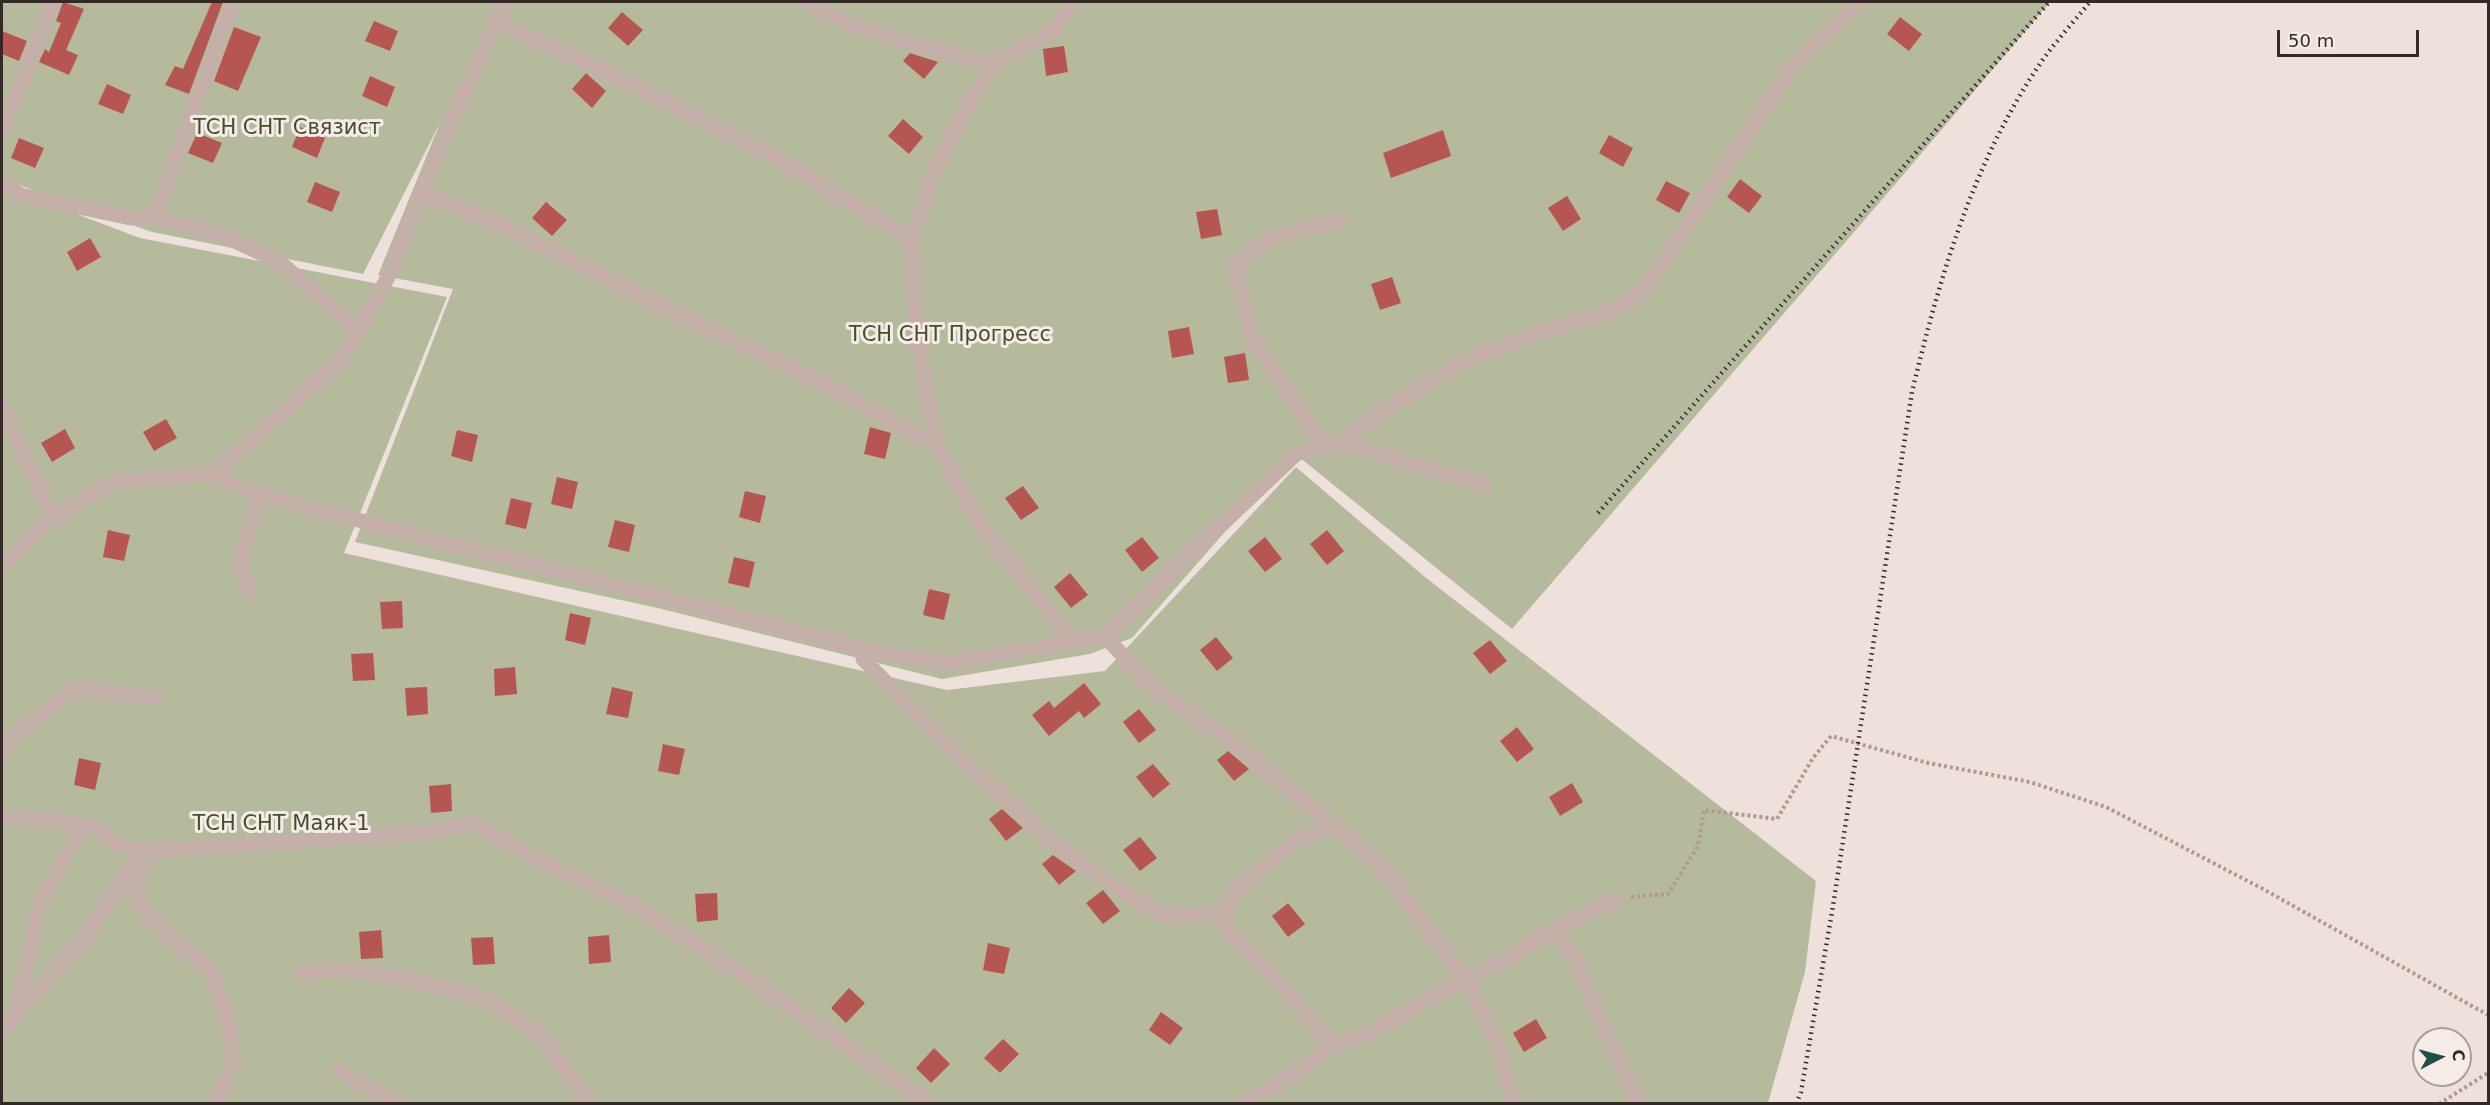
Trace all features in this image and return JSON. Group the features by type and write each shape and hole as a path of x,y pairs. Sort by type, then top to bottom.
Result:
{"street":[{"path":"2,130 53,2"},
{"path":"154,217 233,2"},
{"path":"213,474 341,360 388,277 421,191 505,2"},
{"path":"807,2 834,17 918,47 995,63"},
{"path":"1071,2 1055,29 995,63 964,111 936,168 912,240 917,342 937,447 981,525 1073,642"},
{"path":"2,565 42,526 115,482 213,474 260,495 864,649 947,663 1104,636 1296,454 1340,442 1395,403 1468,359 1626,304 1646,287 1792,66 1859,2"},
{"path":"497,22 616,76 775,157 912,240"},
{"path":"2,183 21,195 131,218 154,217 219,234 280,262 357,331"},
{"path":"421,191 516,232 681,316 817,380 937,447"},
{"path":"1324,447 1250,335 1234,266 1272,236 1340,221"},
{"path":"2,407 53,519"},
{"path":"1340,442 1484,485"},
{"path":"249,590 240,567 260,495"},
{"path":"1104,636 1157,690 1227,738 1378,862 1465,979 1500,1047 1513,1104"},
{"path":"864,649 863,659 945,742 1049,839 1094,873 1158,913 1184,916 1223,915"},
{"path":"2,752 5,742 75,689 155,697"},
{"path":"2,818 44,819 94,825 115,844 146,850 422,833 471,822 542,862 631,904 740,972 930,1104"},
{"path":"14,1015 40,904 83,824"},
{"path":"1333,1046 1276,979 1227,929 1223,915 1237,890 1299,838 1335,827"},
{"path":"2,1030 79,945 146,850"},
{"path":"146,850 137,875 138,901 171,938 209,968 228,1018 234,1061 215,1104"},
{"path":"1241,1104 1269,1090 1333,1046 1364,1035 1465,979 1508,959 1554,930 1615,898"},
{"path":"1554,930 1574,957 1638,1104"},
{"path":"302,973 347,969 414,980 488,1000 539,1034 591,1104"},
{"path":"339,1071 398,1104"}],"path":[{"path":"1615,898 1668,894 1698,846 1704,810 1777,819 1813,758 1831,736 1928,763 2030,782 2106,807 2263,889 2488,1015"},
{"path":"2439,1104 2488,1073"}],"green space":[{"name":"ТСН СНТ Прогресс","path":"2,2 2050,2 1512,629 1294,453 1132,638 1090,654 942,679 662,609 355,542 453,289 378,275 440,123 363,274 152,232 2,179"},
{"name":"ТСН СНТ Маяк-1","path":"2,186 140,238 447,297 344,553 947,690 1105,671 1296,467 1425,577 1816,881 1805,972 1768,1103 2,1103"}],"building":[{"path":"63,2 84,9 66,50 78,55 69,75 39,62 45,49 49,52 61,23 56,21"},
{"path":"212,2 223,2 189,94 165,85 175,66 183,69"},
{"path":"622,12 643,30 628,46 608,28"},
{"path":"1900,17 1922,34 1909,51 1887,34"},
{"path":"374,21 398,31 390,51 365,41"},
{"path":"234,27 261,37 238,91 214,81"},
{"path":"2,31 27,41 19,61 2,54"},
{"path":"1064,46 1068,72 1046,76 1043,49"},
{"path":"910,53 938,62 924,79 903,61"},
{"path":"586,73 606,91 592,108 572,89"},
{"path":"370,76 395,87 387,107 362,96"},
{"path":"107,84 131,95 123,114 98,104"},
{"path":"903,119 923,137 909,154 888,136"},
{"path":"300,127 325,138 317,158 292,147"},
{"path":"1443,130 1451,156 1391,178 1383,153"},
{"path":"197,133 222,143 213,163 188,153"},
{"path":"1609,135 1633,148 1623,167 1599,153"},
{"path":"19,138 44,148 35,168 11,158"},
{"path":"1740,179 1762,196 1749,213 1727,197"},
{"path":"1666,181 1690,193 1679,213 1656,200"},
{"path":"315,182 340,192 332,212 307,202"},
{"path":"1567,196 1581,219 1563,231 1548,208"},
{"path":"546,202 567,220 552,236 532,218"},
{"path":"1217,209 1222,235 1201,239 1196,212"},
{"path":"90,238 101,257 77,271 67,252"},
{"path":"1392,277 1401,303 1380,310 1371,284"},
{"path":"1189,327 1194,354 1172,358 1168,331"},
{"path":"1245,353 1249,380 1228,383 1224,357"},
{"path":"166,419 177,438 154,451 143,432"},
{"path":"870,427 891,433 885,459 864,454"},
{"path":"65,429 75,448 52,462 41,443"},
{"path":"457,430 478,435 472,462 451,456"},
{"path":"557,477 578,482 572,509 551,504"},
{"path":"1023,486 1039,508 1021,520 1005,498"},
{"path":"745,491 766,496 760,523 739,517"},
{"path":"511,498 532,503 526,529 505,524"},
{"path":"615,520 635,525 629,552 608,547"},
{"path":"108,530 130,535 124,561 103,557"},
{"path":"1327,530 1344,551 1327,565 1310,544"},
{"path":"1142,537 1159,558 1142,572 1125,550"},
{"path":"1265,537 1282,559 1265,572 1248,551"},
{"path":"734,557 755,562 749,588 728,583"},
{"path":"1070,573 1088,595 1071,608 1054,587"},
{"path":"929,589 950,594 944,620 923,615"},
{"path":"402,601 403,628 382,629 380,602"},
{"path":"570,613 591,618 585,645 565,640"},
{"path":"1216,637 1233,658 1217,671 1200,650"},
{"path":"1490,640 1507,661 1490,674 1473,653"},
{"path":"373,653 375,680 353,681 351,654"},
{"path":"515,667 517,694 495,696 494,669"},
{"path":"1084,683 1101,704 1084,718 1079,711 1049,736 1032,715 1049,701 1054,708"},
{"path":"427,687 428,714 407,716 405,688"},
{"path":"612,687 633,692 628,718 606,714"},
{"path":"1139,709 1156,730 1139,743 1123,722"},
{"path":"1517,727 1534,749 1517,762 1500,741"},
{"path":"663,744 685,749 679,775 658,771"},
{"path":"1228,751 1249,769 1234,781 1217,760"},
{"path":"79,758 101,763 95,790 74,785"},
{"path":"1153,764 1170,784 1153,798 1136,777"},
{"path":"1572,783 1583,802 1560,816 1549,797"},
{"path":"451,784 452,811 431,813 429,786"},
{"path":"1002,809 1023,828 1006,841 989,819"},
{"path":"1140,837 1157,858 1140,871 1123,850"},
{"path":"1053,855 1076,871 1059,885 1042,864"},
{"path":"1103,890 1120,911 1103,924 1086,903"},
{"path":"717,893 718,920 697,922 695,894"},
{"path":"1288,903 1305,924 1288,937 1272,916"},
{"path":"381,930 383,958 361,959 359,932"},
{"path":"609,935 611,962 589,964 588,937"},
{"path":"493,937 495,964 473,965 471,938"},
{"path":"988,943 1010,948 1004,974 983,970"},
{"path":"849,988 865,1003 846,1023 831,1008"},
{"path":"1161,1012 1183,1028 1170,1045 1149,1030"},
{"path":"1536,1019 1547,1038 1524,1052 1513,1033"},
{"path":"1003,1039 1019,1054 1000,1073 984,1058"},
{"path":"934,1048 950,1064 931,1083 916,1068"}],"railway":[{"path":"1598,513 2049,2"},
{"path":"1796,1104 1801,1092 1833,906 1912,392 1923,348 1962,219 1998,136 2019,96 2044,58 2090,2"}],"park label":[{"name":"ТСН СНТ Связист","path":"287,129"}]}
